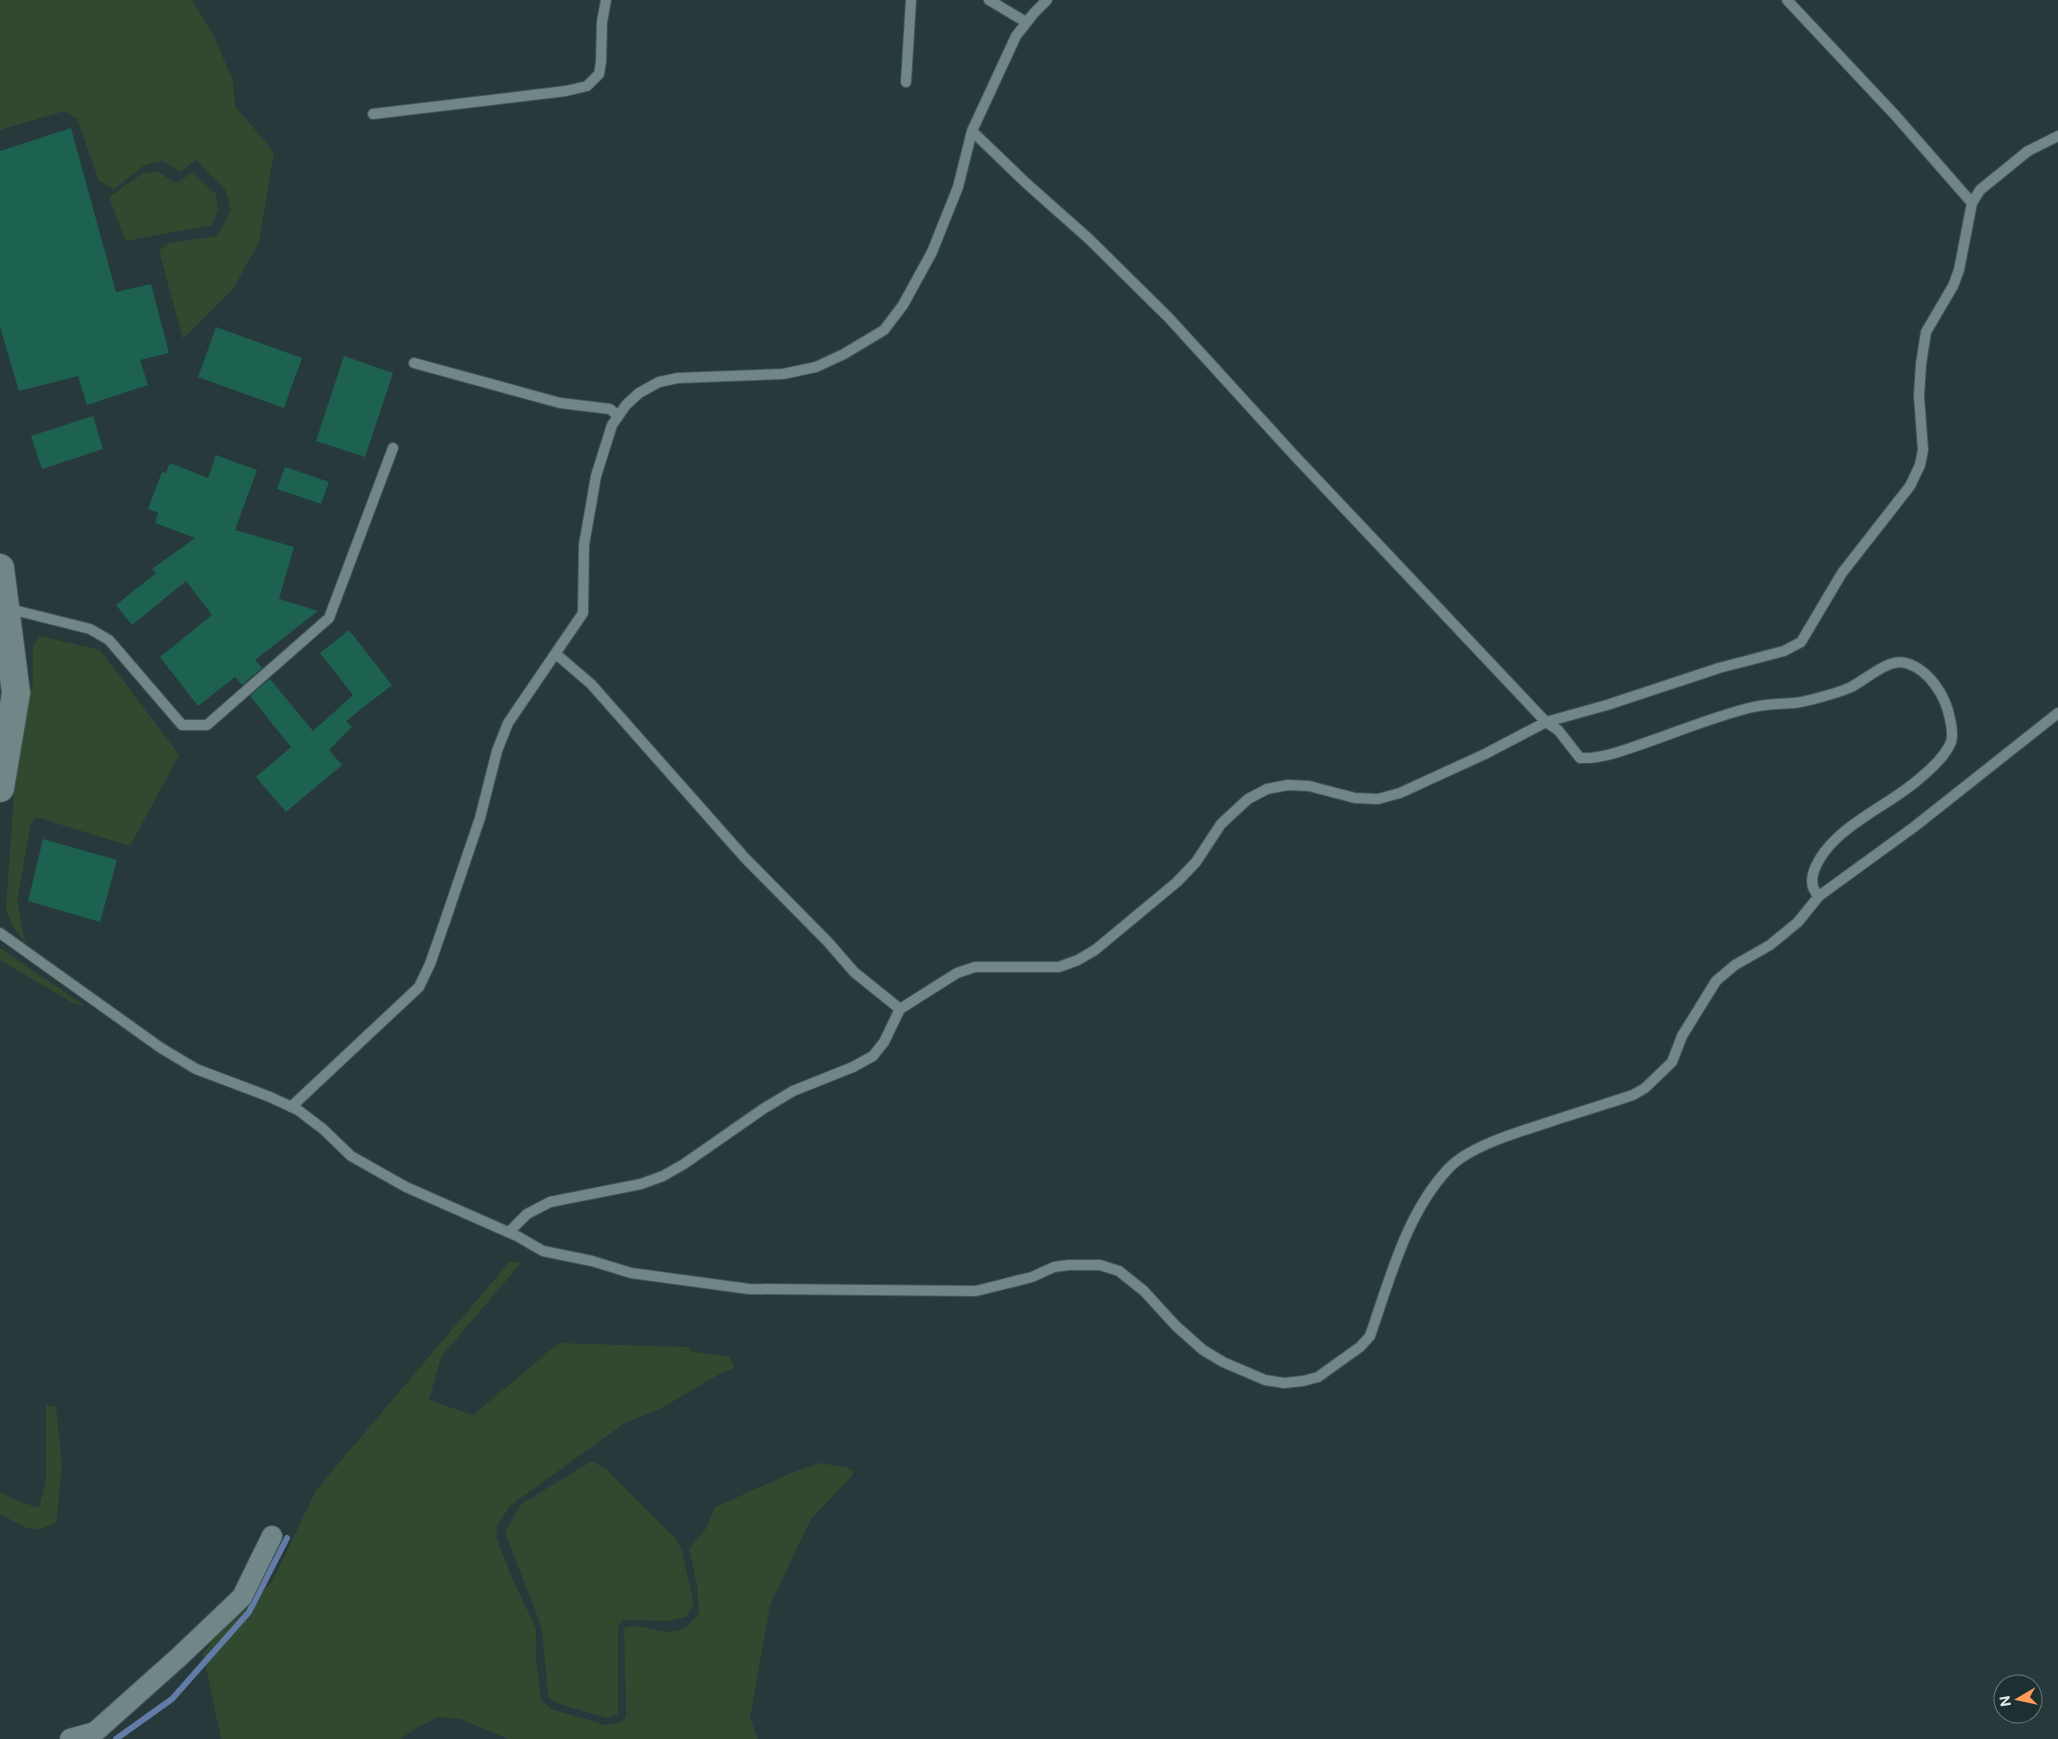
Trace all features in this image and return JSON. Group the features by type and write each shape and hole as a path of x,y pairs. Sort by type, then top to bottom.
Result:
{"main road":[{"path":"0,568 16,693 0,788"}],"street":[{"path":"70,1739 95,1732 179,1657 242,1597 272,1536"}],"lane":[{"path":"373,114 566,91 587,86 599,74 602,22 606,0"},
{"path":"906,82 911,0"},
{"path":"989,0 1026,22"},
{"path":"290,1106 419,987 430,964 480,818 496,751 508,723 583,613 584,545 596,476 612,425 618,416 626,405 639,393 659,382 678,378 783,374 816,367 844,354 884,330 903,305 932,252 958,187 972,131 1016,36 1026,22 1047,0"},
{"path":"1787,0 1895,116 1972,203"},
{"path":"972,131 1169,318 1546,722 1558,730 1580,758 1590,759 1616,753 1748,708 1772,703 1795,703 1849,688 1872,673 1893,663 1906,663 1920,671 1938,688 1948,707 1952,729 1951,741 1945,751 1919,779 1836,839 1813,872 1813,888 1819,896"},
{"path":"508,1232 527,1214 550,1202 641,1184 663,1176 684,1164 763,1108 793,1091 853,1067 873,1056 884,1042 900,1009 957,973 975,967 1059,967 1078,960 1095,950 1177,882 1196,862 1221,824 1248,799 1267,789 1288,785 1309,786 1356,798 1378,799 1400,793 1486,754 1546,722 1607,705 1719,668 1784,651 1801,642 1842,573 1910,486 1920,465 1924,450 1919,396 1926,332 1950,292 1960,270 1972,203 1980,190 2028,151 2058,136"},
{"path":"414,363 560,403 610,409 618,416"},
{"path":"5,608 90,629 109,640 182,725 207,726 328,618 393,448"},
{"path":"556,654 591,684 745,858 828,942 854,972 900,1009"},
{"path":"0,934 161,1048 196,1069 290,1106 323,1129 351,1156 406,1187 508,1232 543,1251 592,1261 632,1273 749,1289 976,1291 1032,1277 1054,1267 1100,1265 1119,1271 1144,1291 1176,1326 1203,1350 1224,1362 1265,1380 1284,1383 1304,1381 1318,1377 1360,1347 1370,1336 1409,1227 1432,1188 1449,1167 1468,1154 1501,1138 1633,1095 1645,1088 1672,1062 1682,1036 1716,981 1735,964 1770,945 1798,922 1819,896 1914,827 2058,713"}],"green space":[{"path":"0,0 192,0 214,36 233,81 235,106 274,152 259,242 233,289 183,339 159,251 168,243 217,236 231,210 226,191 196,160 180,172 163,161 145,165 114,189 99,181 77,119 65,111 0,130"},
{"path":"158,172 176,183 192,173 216,194 218,210 212,225 126,241 109,197 143,173"},
{"path":"40,636 100,650 179,755 130,846 36,817 31,823 17,901 25,942 12,925 6,909 18,736 33,681 33,646"},
{"path":"0,948 85,1006 73,1003 0,960"},
{"path":"510,1261 521,1263 441,1357 429,1400 473,1415 559,1343 688,1347 693,1352 729,1356 735,1368 723,1372 662,1408 625,1423 511,1505 498,1524 496,1536 511,1576 536,1628 536,1657 541,1700 551,1709 605,1725 620,1723 626,1717 624,1628 638,1626 659,1631 674,1631 682,1629 699,1613 697,1584 689,1549 707,1527 715,1507 789,1474 819,1463 846,1467 854,1472 811,1519 770,1605 750,1718 758,1739 508,1739 460,1719 439,1717 413,1730 401,1739 221,1739 203,1654 213,1640 272,1582 316,1490"},
{"path":"46,1405 56,1407 62,1466 56,1523 32,1529 21,1526 0,1514 0,1492 39,1508 46,1479"},
{"path":"592,1461 606,1469 676,1539 681,1547 694,1604 686,1617 669,1621 623,1620 618,1626 618,1714 607,1718 556,1703 548,1697 542,1629 505,1532 521,1504"}],"building":[{"path":"71,128 116,292 151,284 169,353 140,360 148,385 87,405 78,376 19,391 0,327 0,151"},
{"path":"216,327 302,358 284,408 198,377"},
{"path":"344,356 393,373 365,457 316,441"},
{"path":"93,416 103,449 42,469 31,436"},
{"path":"216,455 257,470 235,530 294,547 279,599 318,611 255,660 262,668 242,685 235,677 198,706 160,657 212,615 186,581 132,625 116,605 156,573 152,569 195,538 155,523 158,513 148,509 162,472 166,473 170,463 208,478"},
{"path":"285,467 329,482 321,504 277,489"},
{"path":"349,630 392,685 346,721 352,727 329,750 342,765 286,812 256,777 291,747 250,696 270,679 313,731 353,695 320,653"},
{"path":"43,839 117,860 100,922 28,901"}],"waterway":[{"path":"116,1739 172,1699 249,1612 287,1538"}]}
